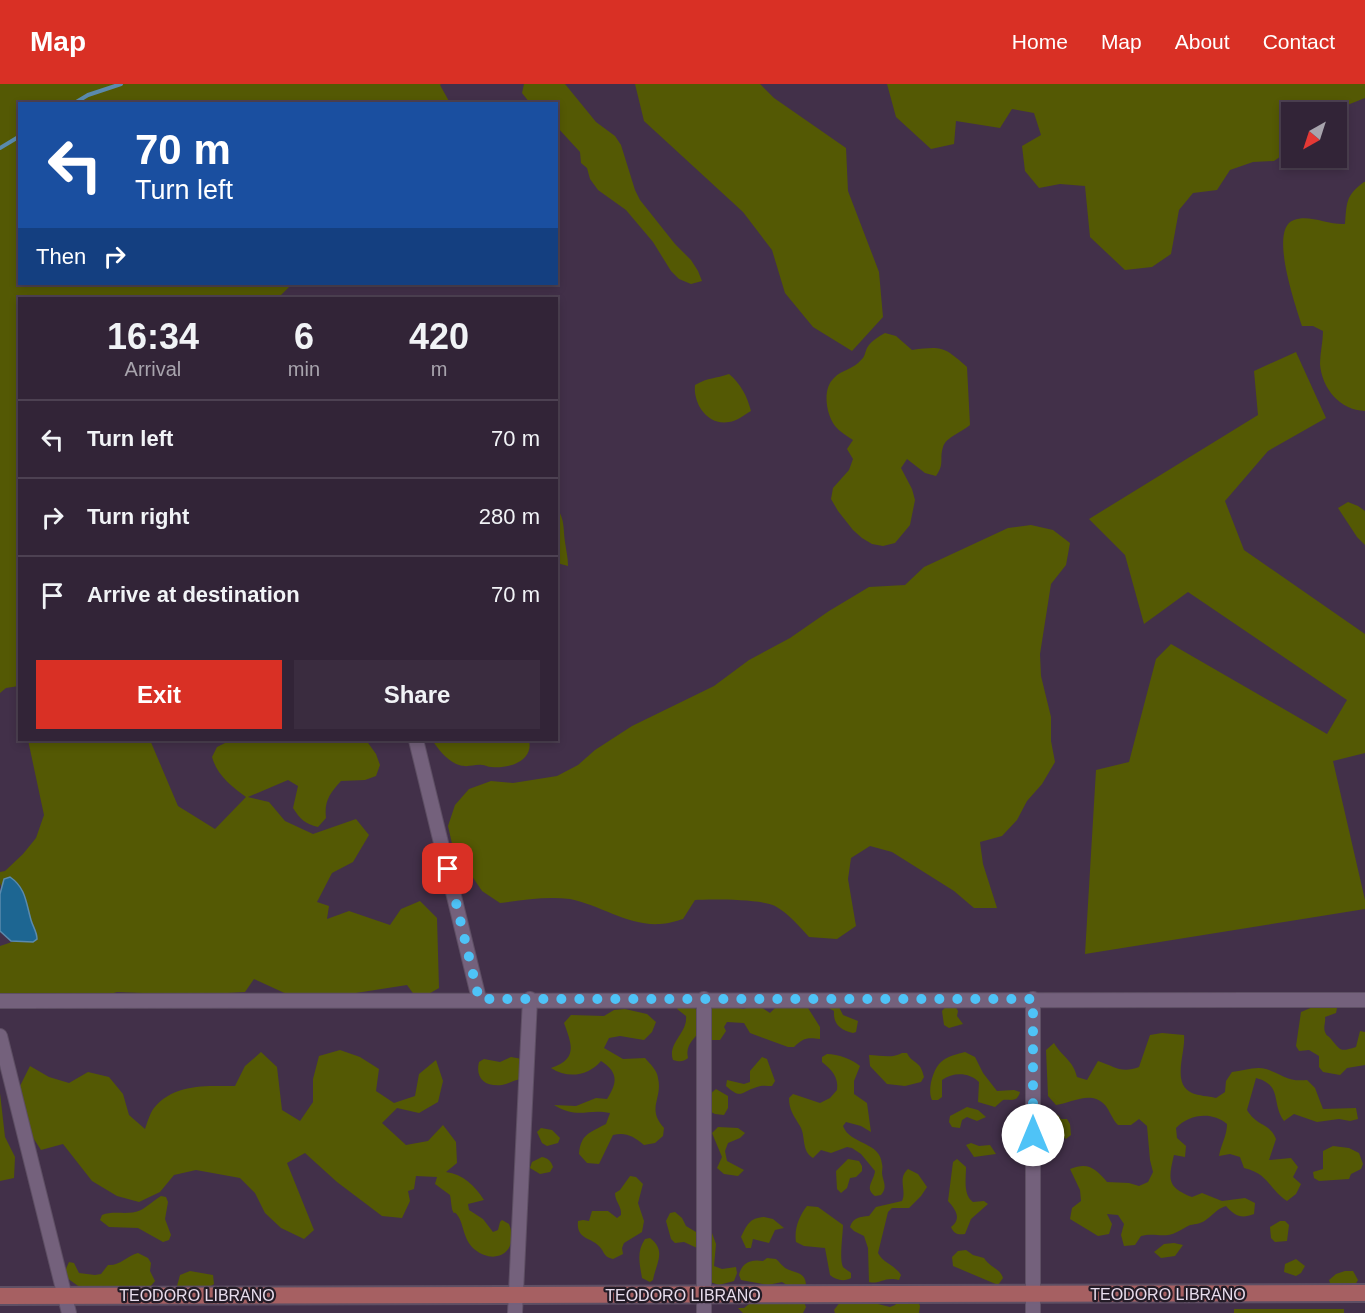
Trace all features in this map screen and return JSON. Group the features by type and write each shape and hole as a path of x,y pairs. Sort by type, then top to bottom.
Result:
{"main road":[{"name":"TEODORO LIBRANO","path":"0,1296 1365,1293"}],"street":[{"path":"416,741 479,999"},
{"path":"515,1313 530,999"},
{"path":"704,999 704,1313"},
{"path":"1033,999 1033,1313"},
{"path":"0,1000 1365,999"},
{"path":"0,1036 69,1313"}],"shaded area":[{"path":"0,84 441,84 449,102 18,102 18,285 291,285 279,297 18,297 18,686 6,688 0,693"},
{"path":"524,84 565,84 596,122 615,136 621,145 640,200 675,244 691,260 702,281 691,284 679,279 671,271 653,242 626,210 598,190 590,179 587,168 581,163 580,152 558,128 558,102 529,102 522,93"},
{"path":"635,84 760,84 774,98 846,148 848,191 879,272 883,317 852,351 813,327 785,293 772,250 743,212 644,121"},
{"path":"887,84 1365,84 1365,98 1347,105 1347,102 1281,102 1281,156 1274,161 1253,162 1230,170 1217,190 1193,193 1179,210 1171,254 1152,267 1125,270 1090,237 1085,186 1060,184 1039,188 1025,171 1022,146 1041,135 1034,113 1012,109 1000,128 956,121 954,144 931,149 896,117"},
{"path":"1364,182 1365,411 1356,410 1340,402 1324,382 1320,364 1323,331 1313,326 1302,326 1286,269 1283,237 1287,226 1300,218 1345,224 1348,200"},
{"path":"885,333 896,336 912,350 937,348 948,352 967,367 970,425 945,443 941,465 936,476 925,473 907,459 901,468 915,500 910,525 895,543 883,546 872,544 853,530 831,499 833,488 849,470 853,459 847,449 853,440 839,430 832,421 827,395 834,378 858,363 871,343"},
{"path":"1296,352 1326,418 1268,451 1225,501 1244,550 1365,634 1365,753 1333,761 1365,900 1365,909 1085,954 1096,770 1129,762 1156,659 1171,644 1327,734 1347,700 1188,592 1144,624 1125,555 1089,519 1258,415 1254,371"},
{"path":"729,374 743,391 751,411 735,420 721,422 708,417 703,412 696,399 695,385"},
{"path":"1348,502 1365,511 1365,545 1338,508"},
{"path":"558,509 563,520 568,566 558,563"},
{"path":"1031,525 1053,530 1070,543 1066,565 1051,584 1040,654 1041,676 1051,717 1051,741 1055,762 1042,784 1027,801 1017,820 1002,836 980,842 983,864 997,908 974,908 954,891 892,852 870,846 851,858 848,879 856,926 837,939 809,937 789,916 775,906 748,901 695,900 683,919 666,924 648,924 625,919 570,899 544,898 500,903 482,891 453,848 448,826 455,805 469,789 491,781 513,783 557,776 578,765 595,750 632,726 714,686 749,660 790,638 869,587 905,585 924,567 1008,528"},
{"path":"28,741 150,741 178,806 215,829 246,797 217,769 212,757 217,747 229,741 367,741 376,754 380,765 376,776 365,780 341,781 329,798 326,818 318,827 303,820 293,808 298,786 288,780 248,797 269,802 285,821 313,834 356,819 369,835 353,862 332,873 317,902 329,906 327,919 349,911 390,925 401,909 420,901 437,918 439,988 418,1000 407,985 343,995 291,996 254,979 245,992 193,995 117,992 94,999 0,1008 0,946 15,941 13,918 0,883 0,872 5,871 23,854 36,838 44,815"},
{"path":"433,741 529,741 530,747 528,753 519,762 505,767 459,765 440,751"},
{"path":"1327,1001 1337,1008 1336,1013 1325,1017 1324,1030 1339,1048 1344,1050 1356,1047 1360,1031 1365,1032 1365,1065 1347,1068 1340,1075 1323,1072 1319,1067 1319,1056 1309,1050 1299,1051 1296,1046 1301,1012"},
{"path":"712,1003 744,1009 755,1003 770,1013 778,1005 808,1008 820,1027 820,1039 806,1039 794,1047 788,1047 750,1033 744,1023 727,1022 724,1027 726,1031 720,1040 709,1040 706,1031 711,1020"},
{"path":"680,1004 691,1005 700,1013 701,1030 689,1046 688,1058 683,1061 673,1060 672,1054 686,1022 686,1016 677,1009"},
{"path":"948,1004 955,1006 958,1011 957,1016 963,1024 949,1028 944,1025 942,1011"},
{"path":"838,1005 843,1015 858,1021 856,1032 845,1030 836,1023 834,1011 827,1007"},
{"path":"625,1009 647,1014 656,1022 652,1032 644,1040 620,1036 609,1038 604,1048 623,1059 645,1058 655,1070 659,1085 656,1115 664,1128 663,1136 655,1143 644,1145 629,1136 613,1135 599,1164 587,1163 579,1154 582,1142 587,1135 606,1124 610,1113 570,1112 554,1105 576,1106 596,1098 607,1099 613,1087 613,1073 601,1061 584,1073 571,1075 551,1068 569,1056 571,1045 564,1023 571,1015 604,1016 614,1010"},
{"path":"1162,1033 1184,1035 1182,1083 1192,1093 1216,1098 1225,1092 1226,1081 1232,1072 1262,1068 1290,1079 1307,1080 1315,1088 1323,1109 1356,1108 1358,1119 1317,1122 1294,1114 1284,1121 1270,1085 1256,1078 1247,1110 1270,1130 1276,1139 1269,1160 1291,1158 1298,1167 1293,1177 1301,1184 1296,1194 1287,1201 1259,1174 1244,1168 1240,1157 1230,1154 1219,1156 1227,1124 1215,1117 1194,1117 1176,1128 1177,1138 1186,1146 1185,1157 1174,1155 1171,1182 1178,1190 1192,1197 1202,1193 1222,1201 1245,1198 1255,1203 1254,1214 1238,1216 1226,1206 1201,1223 1190,1225 1172,1234 1141,1236 1135,1245 1124,1246 1121,1235 1124,1224 1118,1215 1107,1214 1112,1224 1109,1234 1098,1236 1070,1219 1072,1208 1081,1201 1080,1190 1070,1169 1086,1166 1099,1173 1107,1182 1139,1186 1148,1182 1153,1172 1147,1126 1139,1119 1131,1125 1118,1125 1105,1105 1093,1098 1056,1105 1048,1096 1046,1050 1054,1043 1073,1067 1077,1077 1087,1080 1098,1061 1127,1070 1139,1067 1150,1035"},
{"path":"340,1050 360,1057 379,1069 376,1091 394,1103 415,1096 419,1074 436,1060 443,1081 438,1102 419,1113 397,1108 382,1123 406,1145 428,1141 443,1125 456,1142 457,1163 446,1172 463,1178 484,1200 468,1204 469,1210 483,1219 493,1232 498,1230 502,1220 509,1224 512,1234 509,1249 498,1256 490,1256 482,1254 470,1245 460,1220 452,1209 450,1195 435,1184 437,1177 416,1176 414,1189 408,1191 410,1201 402,1218 382,1216 337,1182 305,1153 287,1163 314,1230 304,1239 281,1228 265,1213 255,1193 240,1178 196,1170 174,1175 160,1192 139,1202 117,1196 92,1181 63,1144 41,1150 28,1130 20,1086 30,1066 49,1077 69,1083 88,1072 109,1077 123,1094 129,1115 145,1129 153,1110 171,1094 192,1088 235,1086 245,1066 261,1052 277,1067 282,1110 300,1121 313,1102 313,1079 319,1056"},
{"path":"965,1052 975,1057 983,1073 997,1091 1020,1092 1017,1098 1003,1100 995,1107 978,1102 979,1082 971,1076 961,1074 942,1080 942,1097 932,1100 931,1085 938,1065 946,1058"},
{"path":"907,1053 921,1067 924,1077 921,1082 905,1086 887,1084 870,1066 869,1055 890,1056"},
{"path":"827,1054 845,1057 860,1066 854,1081 854,1094 867,1103 871,1132 861,1126 846,1122 843,1126 852,1137 871,1147 880,1157 885,1187 881,1195 875,1196 870,1190 875,1171 861,1154 852,1148 847,1147 831,1153 821,1150 813,1158 805,1147 802,1130 791,1109 789,1098 793,1094 820,1103 830,1098 837,1090 834,1074 822,1062 822,1057"},
{"path":"511,1057 522,1059 521,1079 496,1085 486,1083 480,1077 479,1062 484,1059 500,1062"},
{"path":"762,1057 767,1059 775,1081 772,1086 759,1086 738,1094 726,1086 727,1080 744,1084 750,1082 750,1071"},
{"path":"716,1089 728,1096 728,1108 724,1115 709,1111 710,1094"},
{"path":"0,1093 5,1137 15,1157 14,1178 0,1181"},
{"path":"967,1107 978,1110 986,1117 977,1121 967,1117 962,1120 960,1128 952,1127 949,1122 950,1116"},
{"path":"1053,1114 1058,1115 1061,1119 1067,1119 1070,1124 1071,1135 1066,1139 1047,1129 1053,1120"},
{"path":"718,1127 738,1128 745,1133 728,1143 725,1151 727,1161 744,1170 738,1176 724,1174 717,1168 722,1157 712,1133"},
{"path":"541,1128 552,1130 560,1138 558,1143 547,1146 542,1143 537,1132"},
{"path":"971,1143 979,1146 990,1145 996,1154 974,1157 966,1145"},
{"path":"1333,1146 1349,1148 1359,1153 1363,1164 1361,1169 1351,1174 1349,1179 1319,1181 1314,1178 1313,1172 1323,1169 1323,1151"},
{"path":"542,1157 549,1160 553,1167 550,1172 540,1174 530,1168 532,1162"},
{"path":"848,1159 859,1161 862,1171 856,1177 850,1178 847,1188 841,1193 837,1189 836,1171"},
{"path":"957,1159 966,1167 966,1186 970,1199 973,1202 984,1201 988,1204 971,1219 965,1234 955,1233 951,1227 956,1221 957,1214 948,1201 953,1162"},
{"path":"908,1169 918,1174 927,1187 909,1208 892,1208 888,1212 878,1253 901,1275 899,1280 869,1282 868,1248 864,1236 854,1231 850,1227 851,1224 855,1219 869,1216 876,1207 902,1201 903,1177"},
{"path":"630,1176 636,1177 643,1184 638,1203 644,1221 642,1232 624,1243 623,1254 613,1259 607,1257 599,1246 581,1234 578,1221 589,1221 592,1211 608,1211 617,1218 621,1215 615,1193"},
{"path":"161,1196 166,1197 168,1202 165,1219 171,1235 169,1240 163,1242 138,1228 109,1227 100,1220 102,1215 141,1210"},
{"path":"807,1206 818,1207 843,1225 842,1264 851,1273 851,1278 840,1280 830,1275 825,1248 804,1246 796,1242 798,1223"},
{"path":"675,1212 686,1226 696,1232 697,1248 684,1242 675,1243 671,1239 666,1221 670,1213"},
{"path":"764,1217 773,1219 784,1228 775,1230 769,1243 753,1239 751,1248 746,1248 741,1237 745,1229 752,1221"},
{"path":"1280,1221 1285,1221 1289,1225 1287,1241 1275,1242 1271,1238 1270,1227"},
{"path":"712,1233 716,1244 714,1266 722,1269 736,1267 737,1273 734,1281 719,1285 710,1282 708,1237"},
{"path":"650,1238 658,1248 659,1258 653,1280 650,1282 642,1278 639,1258 642,1244 645,1239"},
{"path":"1164,1244 1183,1245 1175,1256 1161,1258 1154,1252"},
{"path":"966,1250 984,1258 999,1272 1003,1278 998,1285 953,1266 952,1257 958,1251"},
{"path":"138,1253 148,1258 151,1263 150,1271 155,1281 150,1287 139,1291 81,1288 64,1273 69,1262 74,1263 79,1273 101,1274 108,1265 116,1264"},
{"path":"767,1258 776,1259 786,1268 804,1277 806,1287 792,1288 782,1282 768,1285 741,1280 740,1271 745,1264 751,1261 763,1261"},
{"path":"1296,1259 1305,1266 1301,1273 1296,1276 1284,1272 1285,1264"},
{"path":"190,1271 213,1275 214,1284 196,1290 177,1286 180,1275"},
{"path":"1353,1271 1358,1280 1355,1285 1335,1286 1330,1283 1329,1280 1336,1274"},
{"path":"903,1296 918,1301 919,1313 835,1313 834,1310 841,1301 874,1303 890,1307"},
{"path":"753,1301 804,1302 806,1307 803,1313 743,1313 738,1308 744,1308"},
{"path":"1234,1309 1344,1309 1344,1313 1234,1313"}],"water":[{"path":"10,877 25,896 37,936 33,942 11,941 0,931 0,894 4,879"}],"waterway":[{"path":"76,102 88,95 121,84"},
{"path":"0,148 18,137"}],"route":[{"path":"448,869 479,999 1033,999 1033,1135"}]}
